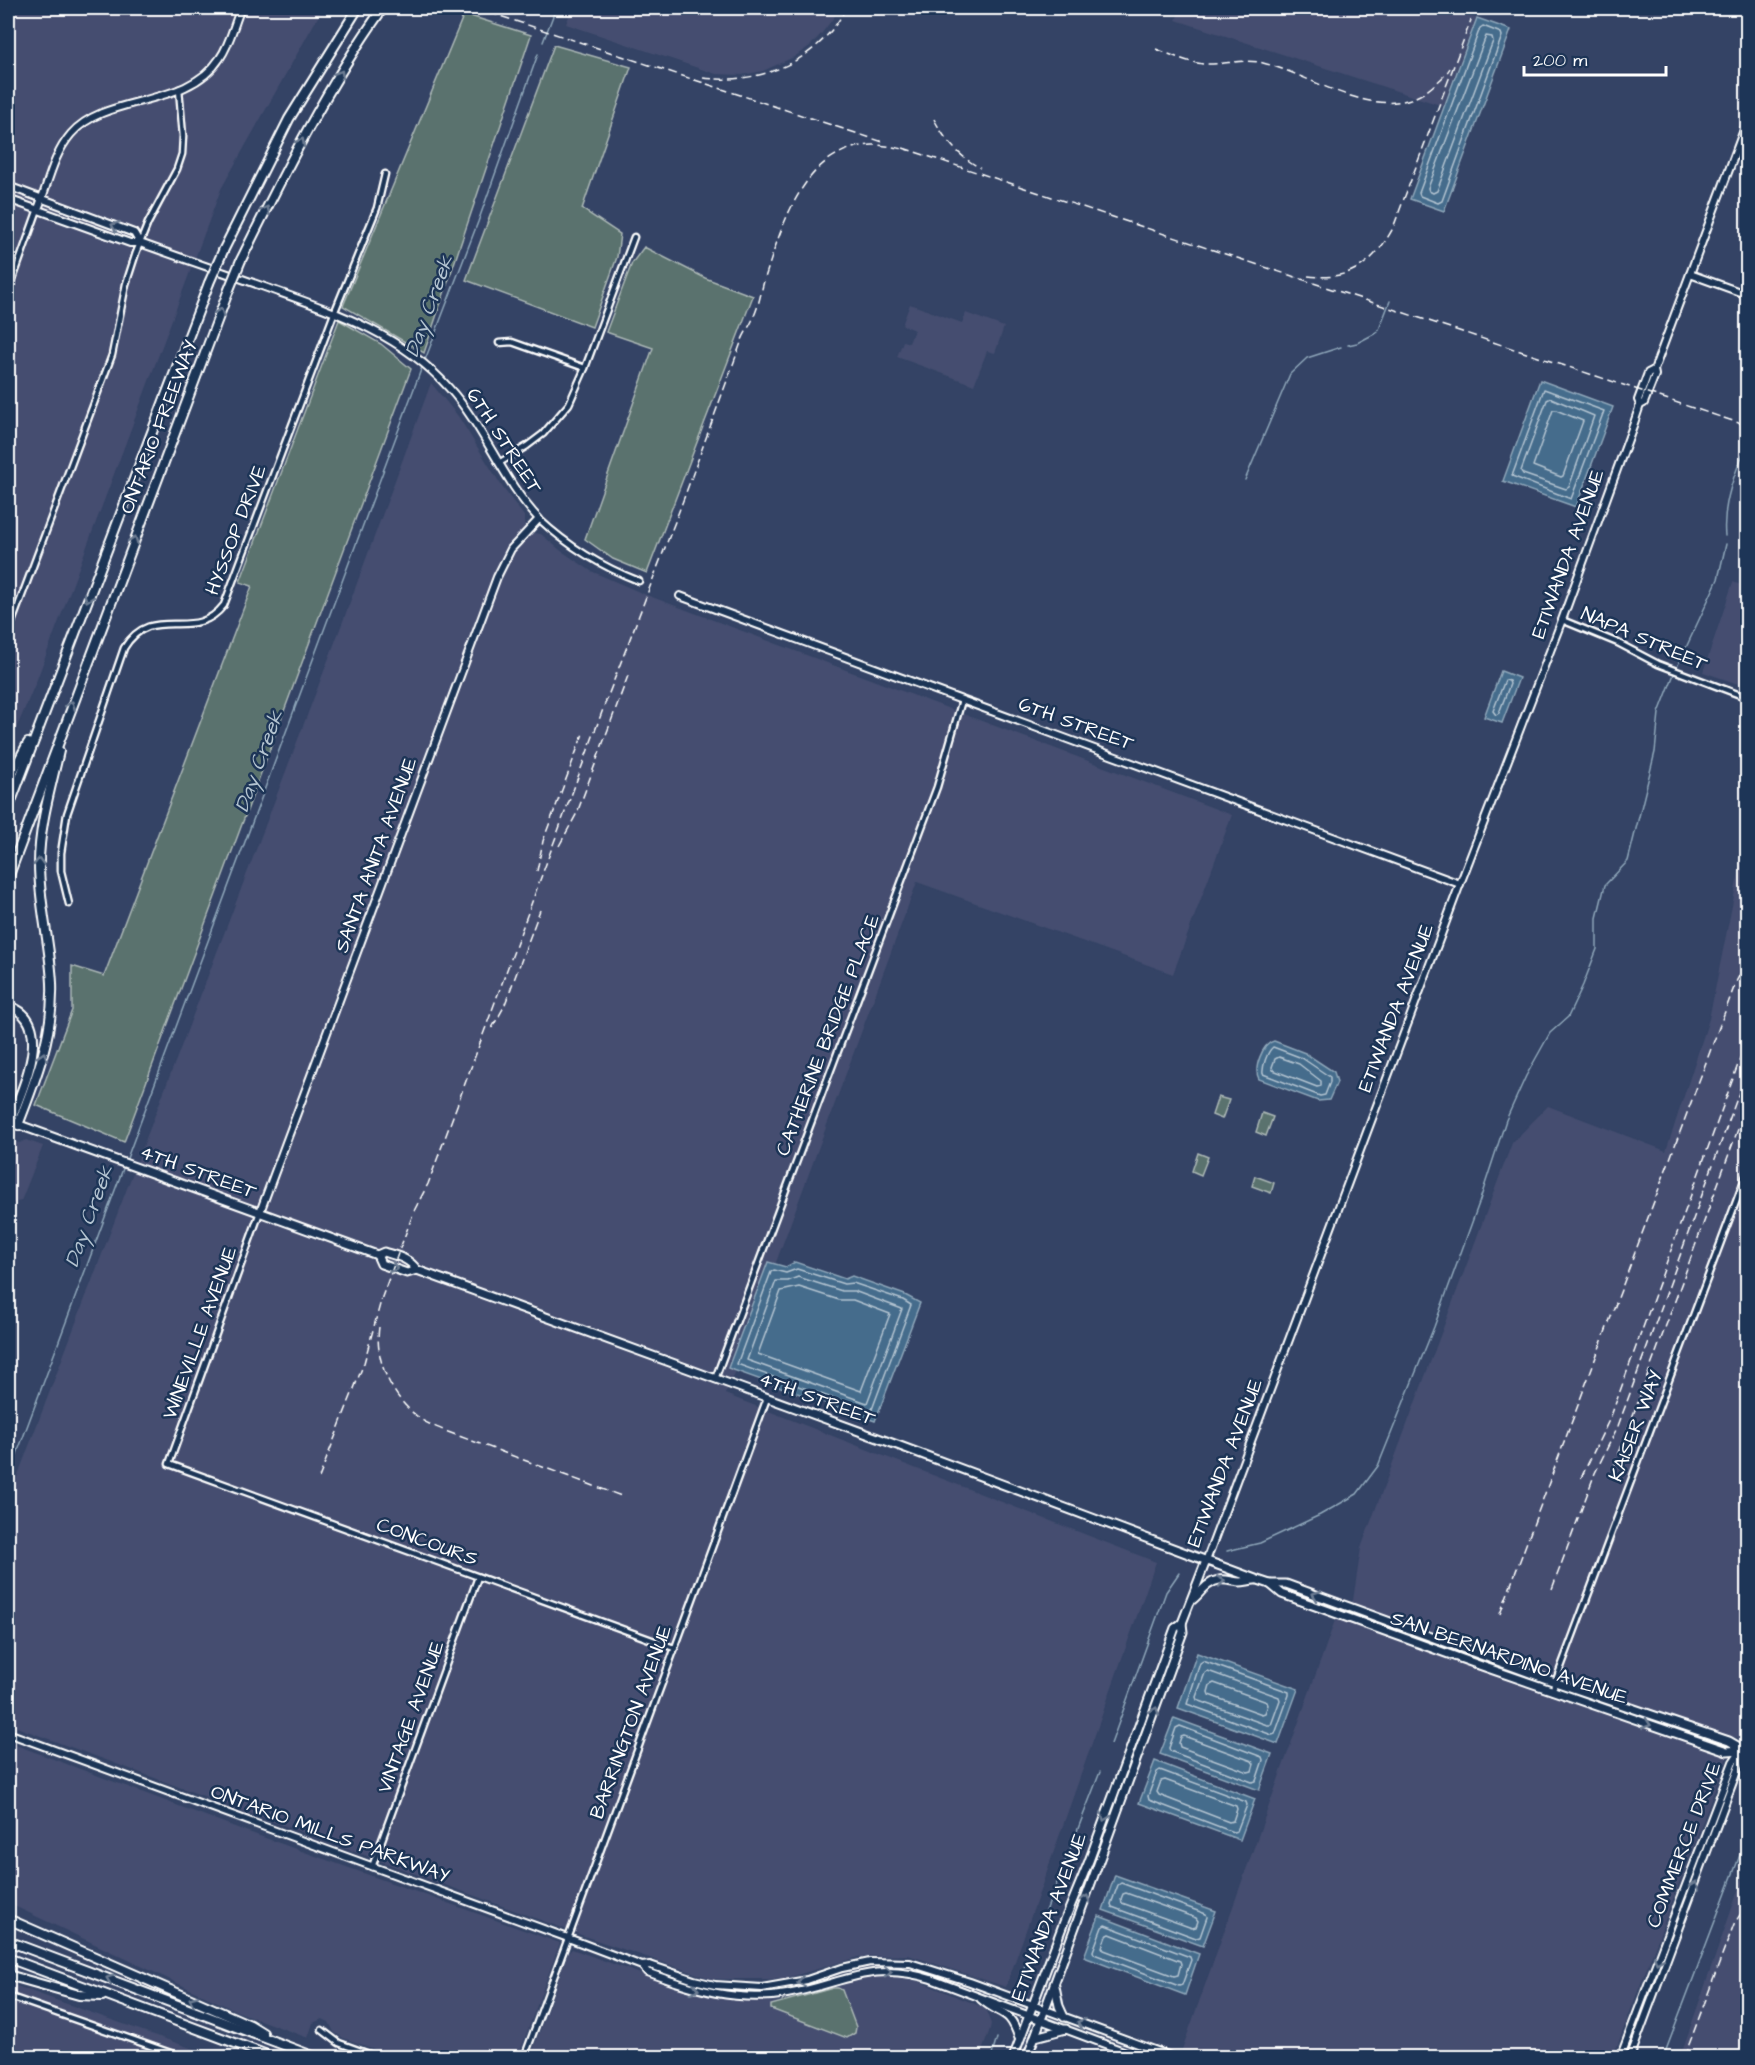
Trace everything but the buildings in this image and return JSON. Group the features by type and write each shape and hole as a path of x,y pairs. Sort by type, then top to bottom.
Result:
{"highway":[{"name":"ONTARIO FREEWAY","path":"8,809 223,250 289,119 358,8"},
{"name":"ONTARIO FREEWAY","path":"8,878 241,260 310,125 364,33 383,8"},
{"path":"8,781 42,718"},
{"path":"12,1123 43,1055 51,1013 52,982 39,855 64,726"},
{"path":"8,1006 19,1010 26,1018 33,1046 30,1067 12,1123"},
{"path":"8,1919 250,2025 282,2044"},
{"path":"8,1941 318,2058"},
{"path":"8,1958 275,2058"},
{"path":"8,1975 79,1995 111,1997"}],"main road":[{"path":"38,209 59,152 72,132 104,112 178,89 206,73 220,59 241,8"},
{"name":"ETIWANDA AVENUE","path":"1027,2058 1183,1632 1182,1623 1460,884 1562,620 1640,405 1638,400 1648,373 1654,370 1748,119"},
{"name":"6TH STREET","path":"8,186 134,233 140,243"},
{"name":"6TH STREET","path":"8,198 130,243 140,243 335,311 369,326 413,354 434,372 462,403 519,496 539,519"},
{"path":"1690,274 1748,295"},
{"name":"SANTA ANITA AVENUE","path":"260,1212 497,577 511,550 539,519"},
{"name":"6TH STREET","path":"680,596 1460,884"},
{"name":"4TH STREET","path":"12,1123 377,1255 384,1252 411,1262 417,1270 1206,1561"},
{"name":"4TH STREET","path":"377,1255 381,1264 407,1273 417,1270"},
{"name":"SAN BERNARDINO AVENUE","path":"1206,1561 1270,1584 1286,1584 1555,1682 1730,1742 1744,1751"},
{"path":"1191,1601 1202,1593 1205,1587 1218,1580 1231,1579 1240,1582 1258,1580"},
{"name":"SAN BERNARDINO AVENUE","path":"1270,1584 1282,1594 1552,1691 1726,1751 1744,1751"},
{"name":"ETIWANDA AVENUE","path":"1013,2058 1175,1628 1182,1623"},
{"name":"ONTARIO MILLS PARKWAY","path":"8,1733 642,1966 650,1965 715,1985 762,1988 807,1980 842,1968 870,1962 889,1961 922,1966 1176,2058"},
{"name":"COMMERCE DRIVE","path":"1622,2058 1627,2039 1733,1762 1744,1751"},
{"name":"COMMERCE DRIVE","path":"1630,2058 1744,1751"},
{"name":"ONTARIO MILLS PARKWAY","path":"642,1966 647,1972 694,1989 744,1996 787,1994 877,1971 904,1972 931,1979 1142,2058"},
{"path":"931,1979 936,1975 963,1984 970,1982"},
{"path":"1055,1983 1059,2006 1064,2017"},
{"path":"981,1999 1012,2019 1019,2038"},
{"path":"1035,2037 1066,2029"}],"street":[{"path":"8,633 112,355 126,284 140,243 180,160 183,136 178,89"},
{"name":"HYSSOP DRIVE","path":"69,903 61,871 60,853 67,814 124,648 135,633 143,628 162,623 204,622 216,615 224,605 335,311 377,208 385,174"},
{"path":"8,293 38,209"},
{"path":"499,463 535,441 557,421 574,396 634,237"},
{"path":"499,343 512,342 585,368"},
{"name":"6TH STREET","path":"539,519 562,540 585,556 639,581"},
{"path":"8,609 15,612"},
{"name":"NAPA STREET","path":"1562,620 1618,643 1658,664 1748,698"},
{"name":"CATHERINE BRIDGE PLACE","path":"716,1379 936,790 962,700"},
{"name":"KAISER WAY","path":"1552,1691 1748,1170"},
{"name":"WINEVILLE AVENUE","path":"169,1464 260,1212"},
{"name":"BARRINGTON AVENUE","path":"524,2058 767,1398"},
{"name":"CONCOURS","path":"169,1464 674,1648"},
{"name":"VINTAGE AVENUE","path":"372,1867 478,1577"},
{"path":"8,1996 185,2058"},
{"path":"322,2030 339,2043 380,2058"}],"shaded area":[{"path":"8,8 323,8 221,189 36,682 8,748"},
{"path":"572,8 841,8 810,46 794,57 763,71 742,75 716,74 566,24"},
{"path":"1181,8 1445,8 1476,18 1443,106 1176,20"},
{"path":"910,304 962,323 966,313 1004,327 995,353 987,351 974,385 897,357 903,341 909,343 914,330 902,325"},
{"path":"431,383 458,416 503,488 524,516 524,523 533,533 541,534 591,571 644,594 1232,815 1173,974 917,882 735,1373 725,1394 1156,1562 1006,1987 908,1955 858,1957 784,1979 712,1979 581,1935 8,1724 8,1501 343,621"},
{"path":"1733,582 1747,587 1747,687 1703,672"},
{"path":"1747,832 1747,1740 1735,1737 1613,2057 1179,2058 1334,1623 1353,1600 1361,1548 1512,1143 1548,1106 1666,1151 1709,1019"},
{"path":"8,1139 19,1143 26,1140 43,1146 21,1201 13,1203 8,1200"},
{"path":"8,1742 243,1830 560,1943 518,2057 397,2057 343,2038 334,2032 329,2022 322,2019 313,2023 308,2038 236,2011 8,1903"},
{"path":"1747,1865 1747,2057 1680,2057"},
{"path":"572,1949 690,1992 741,2000 778,2002 817,1994 863,1978 900,1977 918,1981 985,2008 991,2024 980,2057 530,2058 568,1953"},
{"path":"8,1983 216,2057 8,2057"}],"green space":[{"path":"464,14 531,35 424,353 343,306"},
{"path":"554,45 631,67 582,209 620,234 617,257 592,327 466,280"},
{"path":"644,247 705,278 753,296 647,573 613,559 585,539 653,348 606,332 632,263"},
{"path":"339,320 381,344 411,369 124,1142 36,1105 72,1010 72,966 104,976 252,586 240,582"},
{"path":"1218,1097 1229,1100 1222,1119 1212,1115"},
{"path":"1262,1113 1273,1117 1266,1136 1256,1132"},
{"path":"1198,1153 1208,1157 1201,1175 1192,1171"},
{"path":"1255,1176 1274,1183 1271,1193 1252,1186"},
{"path":"833,1988 842,1990 856,2027 855,2033 847,2038 771,2009 771,2005"}],"water":[{"path":"1477,18 1511,30 1444,211 1410,199"},
{"path":"1540,380 1613,407 1576,507 1503,481"},
{"path":"1501,671 1519,678 1502,723 1484,717"},
{"path":"1274,1041 1305,1053 1334,1072 1337,1082 1329,1100 1318,1101 1259,1079 1257,1069 1260,1057 1266,1047"},
{"path":"768,1262 786,1267 795,1262 845,1279 852,1276 905,1295 920,1303 875,1421 728,1368"},
{"path":"1197,1653 1298,1689 1278,1744 1178,1708"},
{"path":"1174,1718 1272,1754 1259,1790 1160,1754"},
{"path":"1155,1761 1255,1799 1240,1840 1139,1803"},
{"path":"1115,1875 1216,1911 1203,1946 1103,1910"},
{"path":"1099,1916 1199,1954 1185,1995 1084,1957"}],"waterway":[{"name":"Day Creek","path":"543,42 556,8"},
{"name":"Day Creek","path":"425,360 478,222 538,54"},
{"path":"1348,345 1378,332 1390,301"},
{"path":"1245,480 1290,374 1307,358 1341,347"},
{"name":"Day Creek","path":"126,1161 422,367"},
{"path":"1725,536 1728,500 1734,476 1748,443"},
{"path":"1677,667 1718,579 1726,544"},
{"path":"1227,1551 1260,1543 1320,1515 1357,1494 1378,1466 1434,1327 1506,1120 1526,1076 1550,1033 1568,1017 1597,949 1597,918 1605,885 1628,861 1655,752 1659,713 1674,674"},
{"name":"Day Creek","path":"8,1478 124,1166"},
{"path":"1111,1744 1166,1592 1179,1573"},
{"path":"1017,1986 1100,1772"},
{"path":"1663,2058 1748,1834"},
{"path":"991,2058 997,2038"}],"railway":[{"path":"476,8 883,142"},
{"path":"703,78 746,77 786,66 820,42 834,27 846,8"},
{"path":"1308,276 1323,277 1348,273 1369,260 1386,241 1393,228 1471,20"},
{"path":"1156,49 1198,63 1248,61 1263,63 1327,88 1372,101 1394,102 1414,98 1434,85 1450,68"},
{"path":"934,119 954,148 980,168"},
{"path":"319,1478 364,1363 382,1297 399,1251 415,1209 428,1184 606,701 742,340 756,312 771,259 788,214 812,174 829,159 849,149 873,145 909,150"},
{"path":"903,148 1748,426"},
{"path":"559,846 577,813 629,673"},
{"path":"537,871 543,841 584,731"},
{"path":"492,1028 504,1007 540,910"},
{"path":"1500,1614 1736,982 1748,959"},
{"path":"1581,1478 1611,1416 1748,1037"},
{"path":"1552,1589 1595,1473 1618,1426 1748,1068"},
{"path":"1614,1467 1748,1102"},
{"path":"379,1327 380,1353 388,1379 402,1402 422,1420 448,1432 624,1497"},
{"path":"1684,2058 1734,1924 1748,1903"}]}
